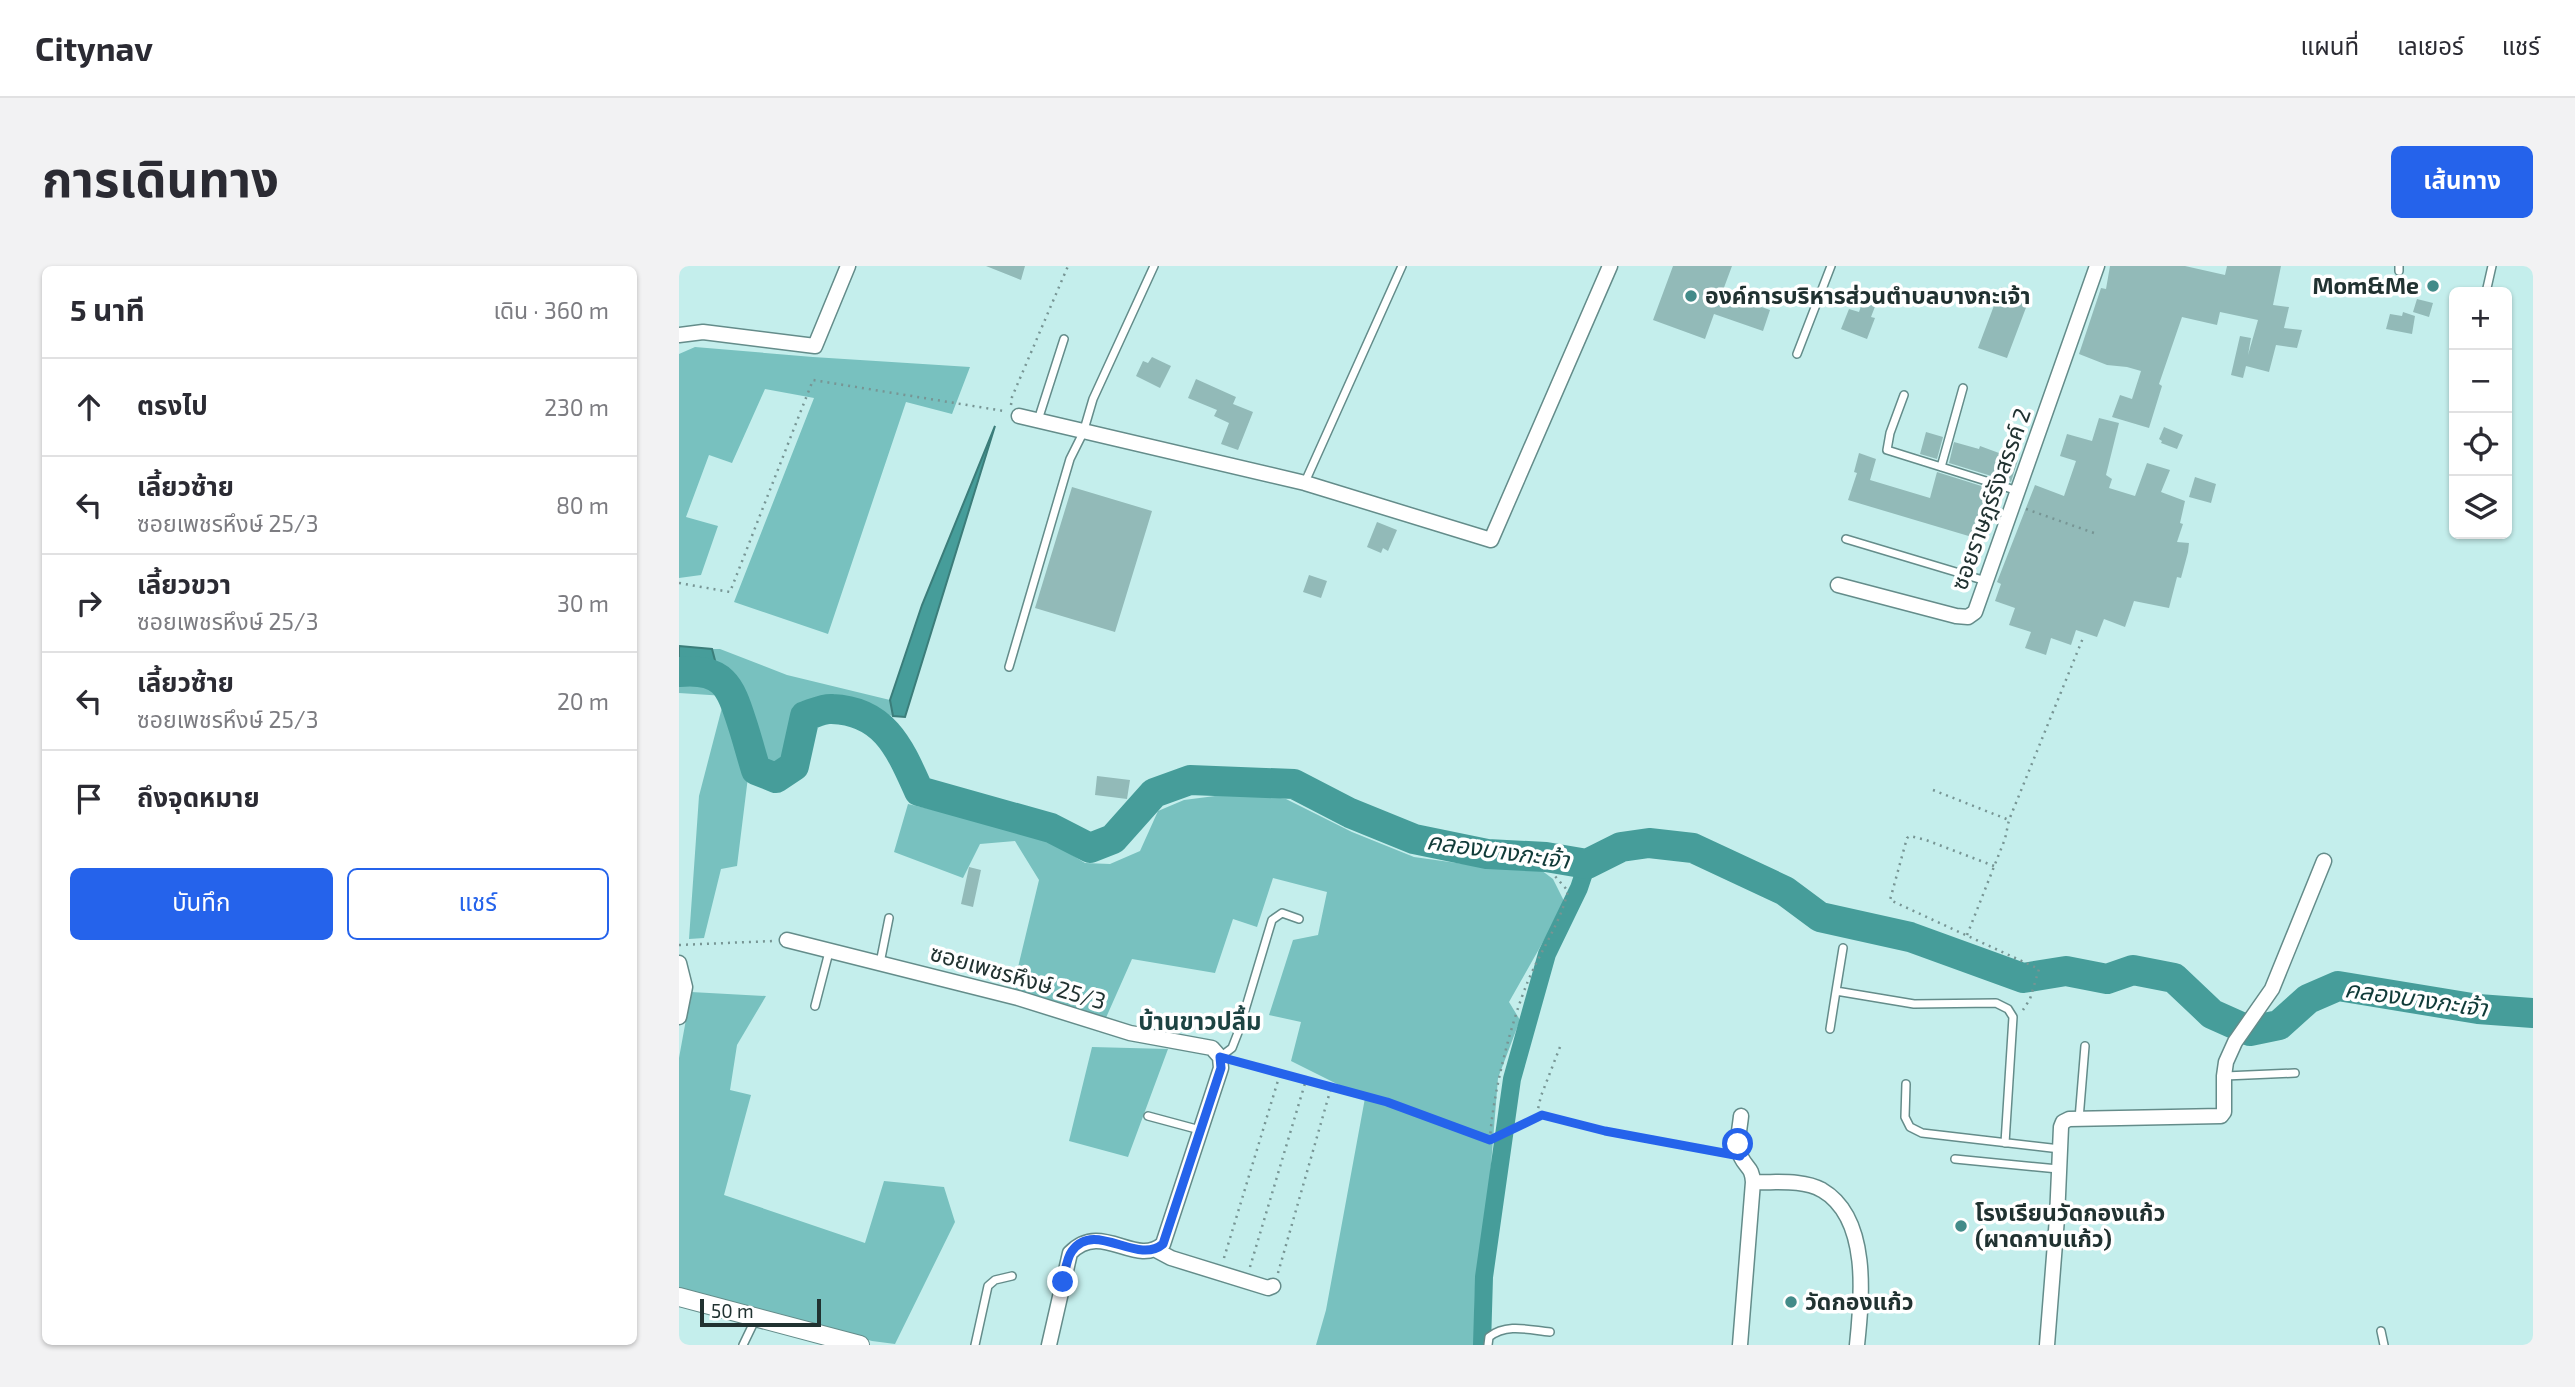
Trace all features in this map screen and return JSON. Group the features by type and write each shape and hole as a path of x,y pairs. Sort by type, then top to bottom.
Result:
{"street":[{"path":"679,335 703,332 815,346 848,266"},
{"path":"1019,416 1305,483 1491,540 1611,266"},
{"name":"ซอยราษฎร์รังสรรค์ 2","path":"1838,585 1968,618 1975,612 2097,266"},
{"path":"2047,1345 2063,1122 2079,1119 2221,1116 2224,1112 2224,1076 2227,1062 2240,1036 2272,989 2324,860"},
{"name":"ซอยเพชรหึงษ์ 25/3","path":"787,940 1018,998 1130,1033 1212,1048 1220,1057"},
{"path":"679,963 685,987 679,1017"},
{"path":"1049,1345 1070,1253 1079,1244 1100,1240 1145,1252 1156,1250 1163,1244 1221,1068 1220,1057"},
{"path":"1739,1345 1753,1182 1752,1171 1740,1156 1741,1116"},
{"path":"1753,1182 1801,1183 1821,1189 1839,1204 1854,1232 1859,1252 1857,1345"},
{"path":"1156,1250 1171,1258 1268,1288 1273,1286"},
{"path":"679,1297 860,1345"}],"lane":[{"path":"1009,667 1070,459 1083,433 1093,399 1154,266"},
{"path":"1305,483 1402,266"},
{"path":"1797,354 1831,266"},
{"path":"2487,287 2492,266"},
{"path":"1038,420 1064,339"},
{"path":"1941,467 1963,388"},
{"path":"1904,395 1890,433 1887,450 1941,467 2016,498"},
{"path":"1846,539 1986,582"},
{"path":"1220,1057 1232,1048 1239,1030 1272,920 1282,913 1299,919"},
{"path":"880,963 889,918"},
{"path":"1830,1029 1843,948"},
{"path":"815,1006 829,952"},
{"path":"1836,991 1914,1004 1996,1003 2008,1009 2013,1017 2005,1143"},
{"path":"2079,1119 2085,1046"},
{"path":"2224,1076 2295,1073"},
{"path":"1906,1084 1906,1117 1910,1127 1922,1133 2060,1149"},
{"path":"1148,1116 1201,1130"},
{"path":"1955,1158 2059,1169"},
{"path":"975,1345 988,1286 995,1280 1012,1276"},
{"path":"743,1345 756,1317"},
{"path":"1488,1345 1489,1337 1497,1331 1513,1328 1550,1332"},
{"path":"2381,1331 2384,1345"}],"path":[{"path":"679,583 730,592 813,380 1011,412 1012,397 1068,266"},
{"path":"2016,498 2094,533"},
{"path":"1967,935 2005,839 2009,820 2027,782 2041,740 2083,638"},
{"path":"1933,790 2009,820"},
{"path":"1994,866 1910,836 1907,838 1890,900 2039,969 2030,999"},
{"path":"1490,1140 1491,1117 1515,1022 1528,982 1562,914 1568,891 1553,875"},
{"path":"679,945 787,940"},
{"path":"1560,1047 1541,1096 1538,1109 1542,1115 1605,1131 1740,1156"},
{"path":"1220,1057 1387,1102 1490,1140 1542,1115"},
{"path":"1220,1272 1280,1073"},
{"path":"1245,1280 1306,1080"},
{"path":"1273,1286 1332,1087"}],"shaded area":[{"path":"695,347 970,367 952,414 906,402 828,634 734,602 814,398 765,389 732,463 709,455 686,517 718,526 701,575 679,578 679,354"},
{"path":"995,426 905,717 893,716 890,700 922,605"},
{"path":"679,646 712,649 721,683 685,676 679,678"},
{"path":"712,649 720,649 787,675 890,700 893,716 815,704 798,709 788,754 779,767 761,763 748,777 737,866 721,869 704,938 689,939 699,796 725,696 679,693 679,678 685,676 721,683"},
{"path":"1246,792 1286,799 1352,832 1414,857 1471,865 1537,867 1553,879 1565,903 1509,1002 1520,1020 1498,1078 1489,1190 1475,1288 1474,1345 1316,1345 1326,1310 1365,1098 1291,1061 1301,1022 1269,1015 1293,940 1318,935 1327,892 1273,878 1257,927 1233,919 1215,973 1132,959 1105,1020 1013,988 1039,880 1015,841 980,844 963,878 894,852 908,804 1009,827 1051,842 1085,863 1110,864 1140,851 1158,811 1184,800"},
{"path":"691,992 766,996 737,1045 730,1090 751,1095 724,1195 865,1243 884,1181 944,1187 955,1222 895,1344 872,1341 679,1288 679,1058"},
{"path":"1092,1047 1168,1049 1128,1157 1069,1141"}],"building":[{"path":"986,266 1025,266 1021,280"},
{"name":"องค์การบริหารส่วนตำบลบางกะเจ้า","path":"1673,266 1732,266 1722,293 1770,310 1763,331 1714,314 1705,339 1653,320"},
{"path":"2110,266 2185,266 2225,275 2227,266 2281,266 2273,305 2289,307 2284,328 2302,330 2297,348 2276,345 2269,372 2246,366 2243,378 2231,375 2240,336 2251,338 2248,355 2258,320 2220,312 2217,325 2182,317 2159,384 2162,386 2149,428 2112,417 2120,395 2132,399 2141,371 2107,365 2079,354 2101,288 2106,289"},
{"path":"2001,287 2030,297 2007,358 1978,348"},
{"path":"2417,299 2433,303 2429,317 2413,312"},
{"path":"1863,300 1876,304 1871,317 1875,318 1867,339 1841,329 1849,309 1859,312"},
{"path":"2403,312 2415,316 2412,334 2386,329 2390,314 2402,316"},
{"path":"1152,357 1171,366 1160,388 1136,376 1143,361 1148,363"},
{"path":"1196,379 1236,397 1233,404 1253,412 1238,450 1221,444 1229,423 1214,416 1217,410 1188,398"},
{"path":"2099,418 2119,423 2106,475 2112,479 2109,488 2135,496 2147,463 2170,470 2161,492 2185,501 2180,523 2183,524 2177,542 2189,543 2188,552 2181,578 2177,577 2169,608 2134,601 2125,627 2104,619 2097,637 2076,630 2071,645 2051,638 2046,655 2025,648 2031,632 2009,625 2015,608 1995,601 2001,584 1997,582 2035,485 2064,496 2076,461 2060,456 2067,434 2092,441"},
{"path":"2164,427 2183,435 2177,449 2161,443 2159,439"},
{"path":"1926,432 1943,437 1937,459 1920,454"},
{"path":"1954,442 1979,449 1980,446 2018,460 2011,482 1949,463"},
{"path":"1859,453 1876,459 1870,480 1930,498 1937,472 1991,489 1986,512 1991,513 1982,540 1848,500 1857,473 1854,472"},
{"path":"2195,477 2216,484 2211,503 2189,497"},
{"path":"1072,487 1152,511 1115,632 1035,608"},
{"path":"1377,522 1397,530 1388,551 1383,548 1381,553 1367,547"},
{"path":"1309,575 1327,581 1321,598 1303,592"},
{"path":"1097,776 1130,780 1127,799 1095,795"},
{"path":"969,867 981,870 973,907 961,904"}],"waterway":[{"name":"คลองบางกะเจ้า","path":"679,672 706,673 723,682 738,710 756,770 776,778 794,766 805,716 829,709 850,711 878,725 888,735 905,761 919,791 1051,828 1090,848 1113,839 1154,793 1190,780 1294,784 1350,813 1414,839 1487,854 1546,857 1587,864 1621,847 1649,843 1693,848 1785,891 1820,917 1910,937 2023,978 2066,971 2107,979 2133,970 2174,978 2212,1014 2250,1031 2279,1025 2308,999 2338,986 2478,1009 2533,1013"},
{"path":"1482,1345 1484,1277 1512,1079 1547,954 1579,888 1587,864"}],"place":[{"name":"Mom&Me","path":"2433,286"},
{"name":"องค์การบริหารส่วนตำบลบางกะเจ้า","path":"1691,296"},
{"name":"โรงเรียนวัดกองแก้ว (ผาดกาบแก้ว)","path":"1961,1226"},
{"name":"วัดกองแก้ว","path":"1791,1302"}],"district":[{"name":"บ้านขาวปลื้ม","path":"1200,1022"}],"route":[{"path":"1063,1282 1070,1253 1086,1241 1100,1240 1145,1252 1156,1250 1163,1244 1221,1068 1220,1057 1387,1102 1490,1140 1542,1115 1605,1131 1740,1156 1738,1144"}]}
